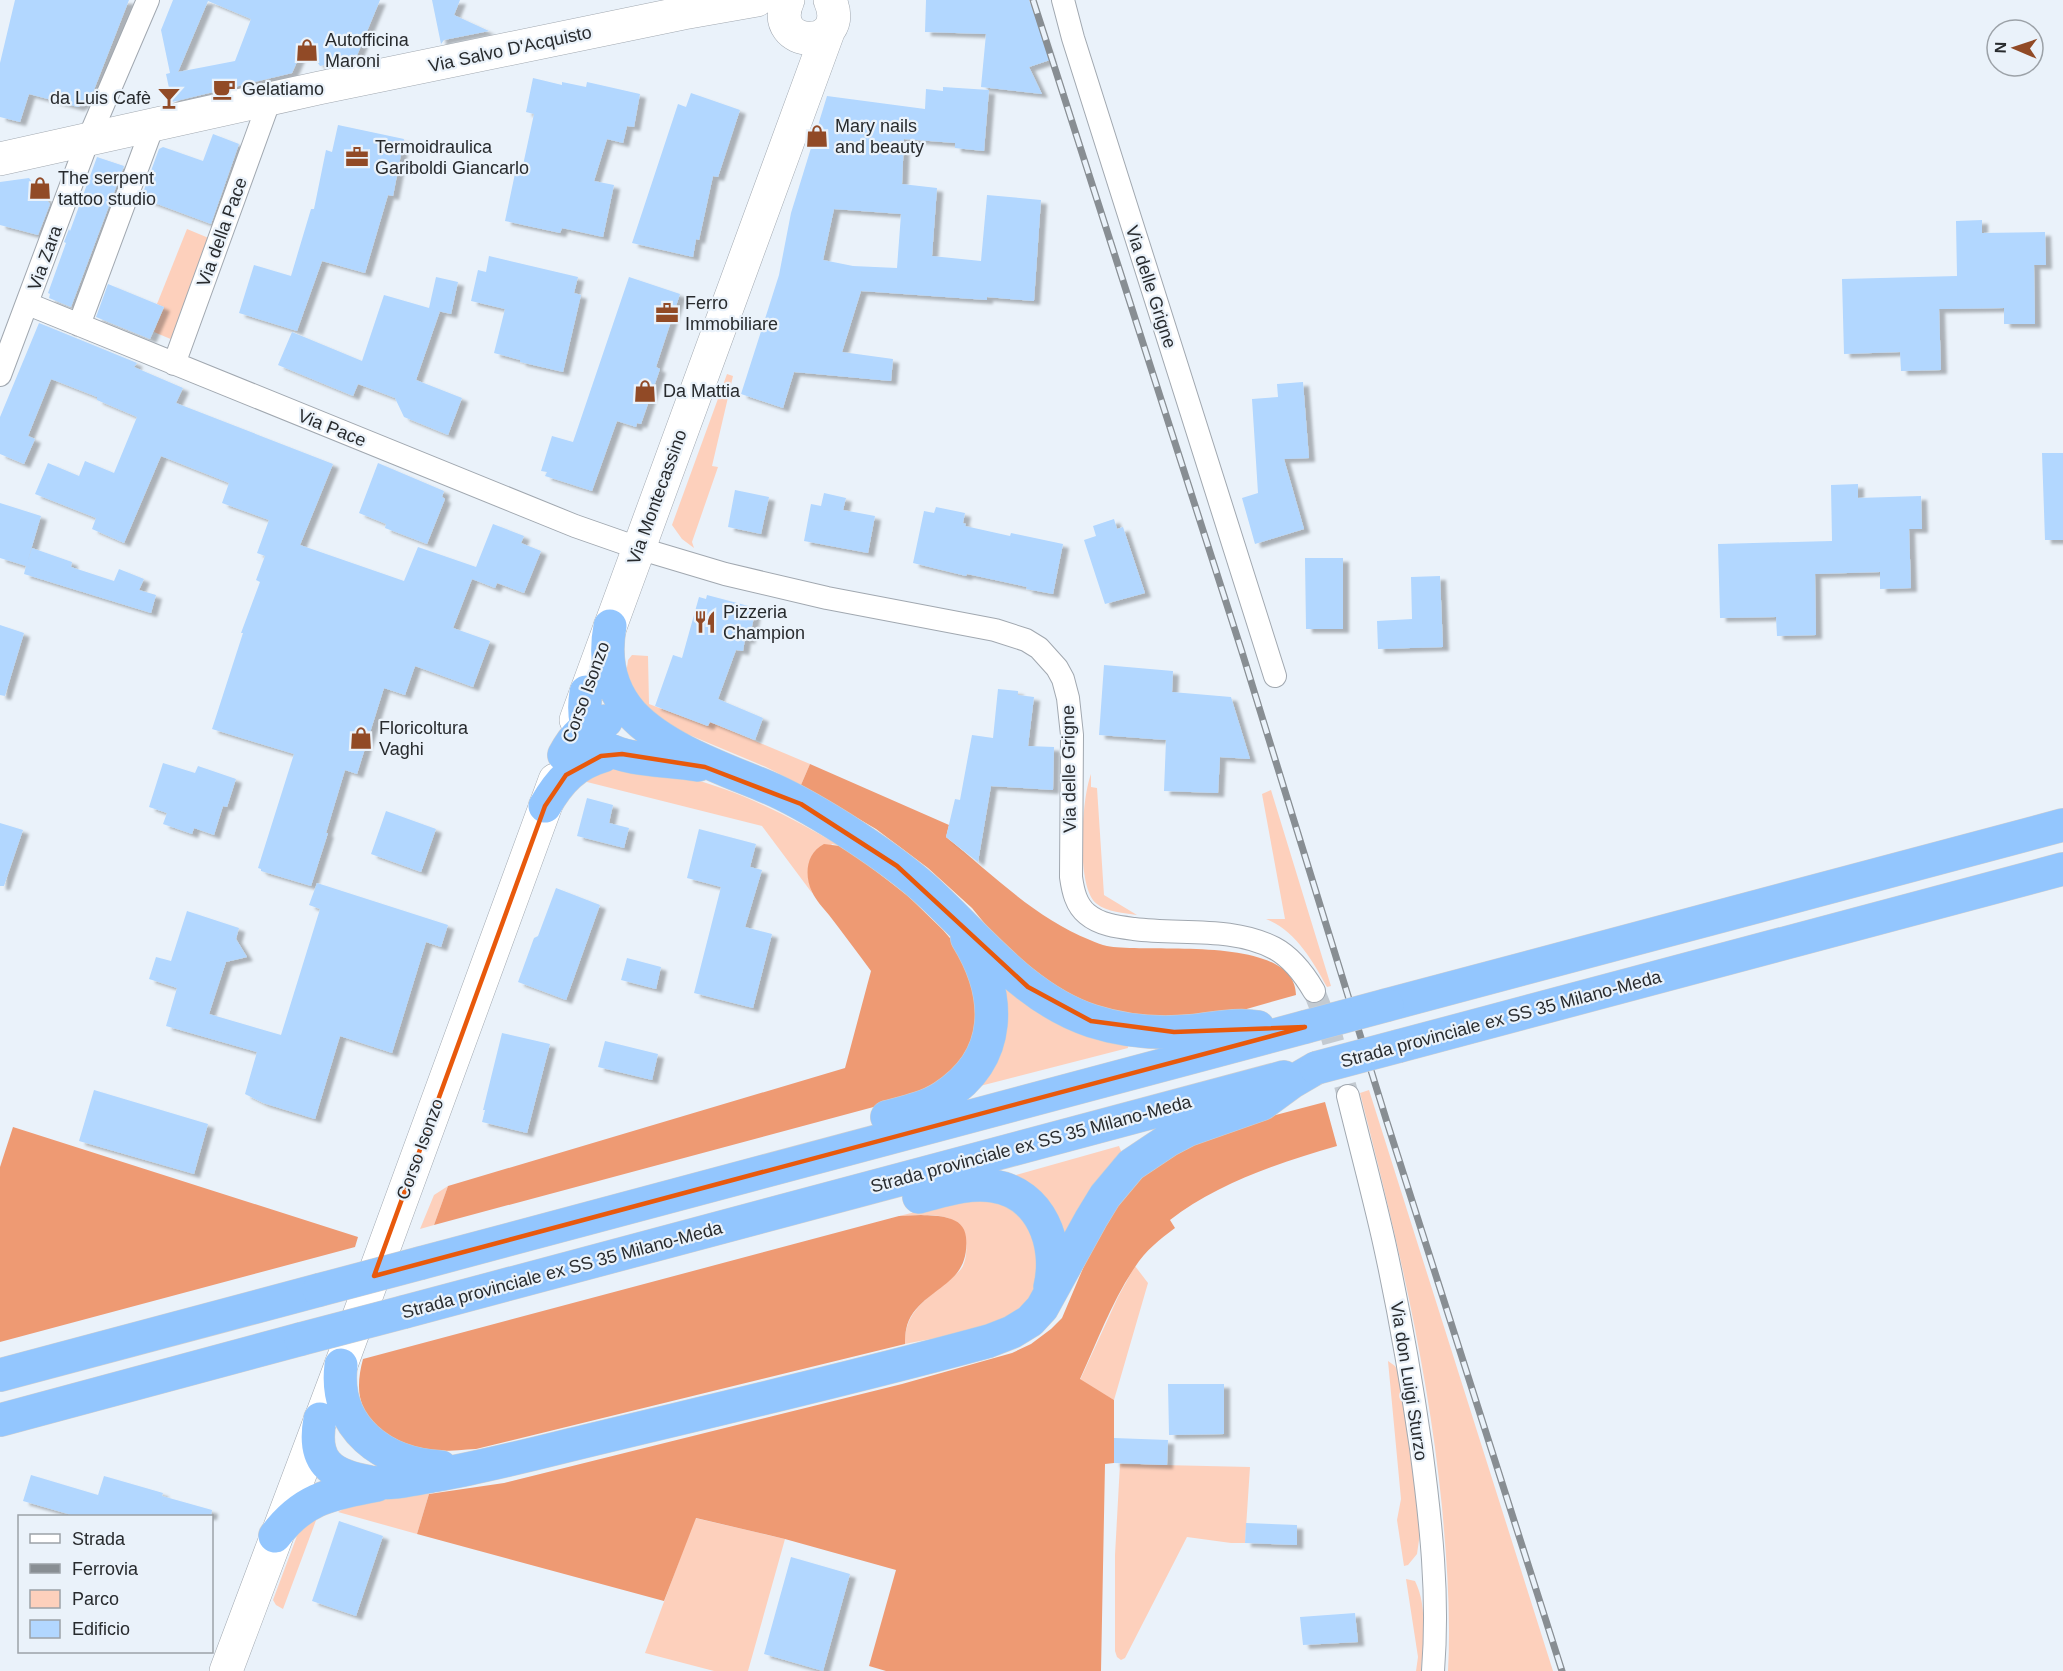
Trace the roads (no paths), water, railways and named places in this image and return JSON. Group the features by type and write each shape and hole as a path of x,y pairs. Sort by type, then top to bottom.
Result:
{"highway":[{"path":"610,626 607,659 611,679 632,714 664,738 698,758 777,792 843,829 897,866 1028,987 1055,1004 1091,1021 1127,1029 1174,1032 1232,1026 1253,1026 1273,1030 1305,1027"},
{"path":"586,692 584,704 587,727 594,741 604,748 622,754 680,762 731,774"},
{"path":"564,755 578,734 587,727 607,720 630,723 664,738"},
{"path":"545,806 555,788 577,767 602,756 622,754"},
{"path":"0,1375 2063,825"},
{"name":"Strada provinciale ex SS 35 Milano-Meda","path":"0,1420 2063,869"},
{"path":"767,1171 792,1160 840,1131 918,1109 942,1098 965,1081 978,1064 988,1046 992,1027 989,989 981,965 968,940 945,908"},
{"path":"275,1536 297,1511 311,1503 351,1490 485,1466 989,1341 1012,1332 1030,1322 1042,1308 1105,1196 1131,1165 1188,1130 1262,1104 1316,1068"},
{"path":"782,1211 806,1210 847,1214 866,1212 961,1187 984,1185 1005,1189 1030,1204 1047,1229 1054,1265 1049,1292 1042,1308"},
{"path":"341,1365 340,1392 346,1410 355,1427 377,1448"},
{"path":"314,1442 348,1441 377,1448 405,1461 426,1466 447,1468 485,1466"},
{"path":"314,1442 327,1465 340,1473 372,1482 393,1483"}],"street":[{"name":"Via Zara","path":"0,375 88,140 148,0"},
{"name":"Via Salvo D'Acquisto","path":"0,159 154,123 722,5 757,0"},
{"name":"Via delle Grigne","path":"1063,0 1073,38 1275,676"},
{"name":"Via Salvo D'Acquisto","path":"722,5 762,10 790,20"},
{"path":"790,20 804,39 813,39 833,12"},
{"name":"Via Montecassino","path":"610,626 833,12"},
{"name":"Via Montecassino","path":"790,20 806,64 807,74 803,99"},
{"name":"Via della Pace","path":"174,364 270,99"},
{"path":"79,325 154,123"},
{"name":"Via Pace","path":"28,304 575,526 638,548"},
{"name":"Via delle Grigne","path":"638,548 724,574 827,598 995,630 1026,640 1039,648 1057,668 1063,679 1068,698 1072,735 1071,878 1076,901 1094,919 1123,928 1228,935 1253,940 1283,953 1314,991"},
{"name":"Corso Isonzo","path":"226,1671 275,1536 314,1442 610,626"},
{"name":"Via don Luigi Sturzo","path":"1348,1096 1384,1240 1417,1418 1433,1539 1435,1624 1433,1671"}],"tunnel":[{"path":"1314,991 1331,1034 1348,1096"}],"railway":[{"path":"1033,0 1242,652 1386,1119 1562,1671"}],"place":[{"name":"Autofficina Maroni","path":"307,50"},
{"name":"Gelatiamo","path":"224,89"},
{"name":"da Luis Cafè","path":"169,98"},
{"name":"Mary nails and beauty","path":"817,136"},
{"name":"Termoidraulica Gariboldi Giancarlo","path":"357,157"},
{"name":"The serpent tattoo studio","path":"40,188"},
{"name":"Ferro Immobiliare","path":"667,313"},
{"name":"Da Mattia","path":"645,391"},
{"name":"Pizzeria Champion","path":"705,622"},
{"name":"Floricoltura Vaghi","path":"361,738"}]}
